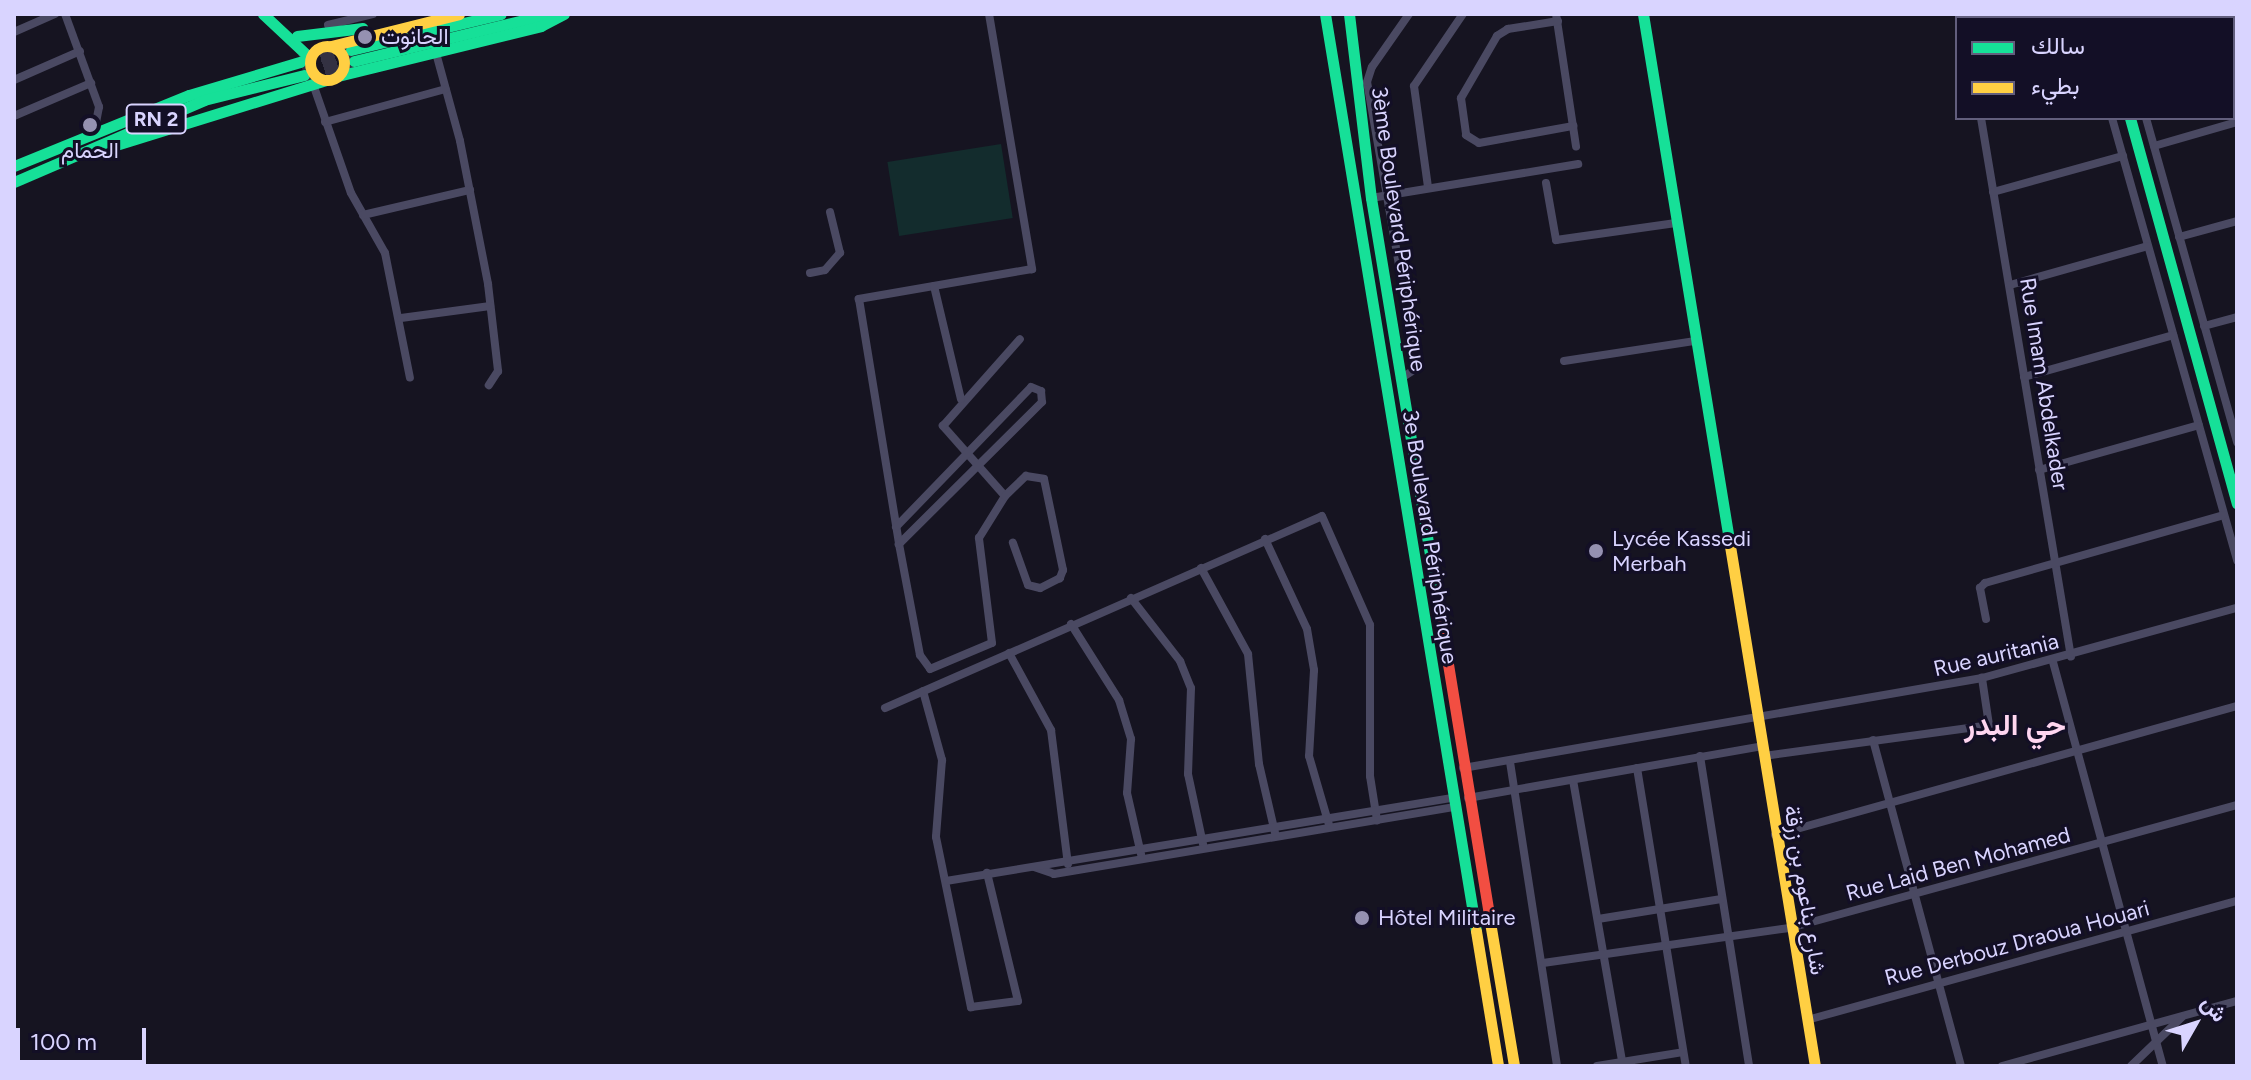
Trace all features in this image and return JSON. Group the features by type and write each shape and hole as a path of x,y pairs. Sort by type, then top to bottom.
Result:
{"main road":[{"path":"64,143 96,123 221,75 305,58 330,35 422,14"},
{"path":"296,41 459,14"},
{"path":"501,14 353,55 549,14"},
{"path":"58,161 338,76 541,26 564,14"},
{"name":"3e Boulevard Périphérique","path":"1325,14 1447,771 1498,1066"},
{"name":"3ème Boulevard Périphérique","path":"1349,14 1371,198 1514,1066"},
{"name":"شارع بناعوم بن زرقة","path":"1643,14 1759,720 1790,928 1815,1066"},
{"path":"264,15 296,41 315,75 326,80"},
{"path":"330,35 344,59 338,76"},
{"path":"296,41 305,58"},
{"name":"RN 2","path":"14,166 64,143 189,95 305,58"},
{"name":"RN 2","path":"14,182 204,100 304,75"},
{"path":"2131,120 2237,503"},
{"path":"1447,771 1463,768"},
{"path":"1453,802 1468,798"},
{"path":"1466,880 1481,877"}],"street":[{"path":"14,32 55,14"},
{"path":"65,14 99,107 96,123"},
{"path":"325,14 330,35 373,14"},
{"path":"989,14 1032,269 859,299 920,655 935,670 992,643 979,538 1005,496 1026,476 1044,479 1063,570 1060,578 1040,588 1028,585 1013,543"},
{"path":"1400,379 1417,368 1367,82 1409,14"},
{"path":"1428,187 1414,86 1463,14"},
{"path":"1573,126 1479,143 1466,135 1461,98 1497,36 1508,29 1557,18 1573,126 1576,147"},
{"path":"14,80 80,51"},
{"path":"436,53 470,190 490,306 498,371 489,385"},
{"path":"14,116 91,83"},
{"path":"313,84 363,215 385,253 401,318 397,325 410,378"},
{"path":"325,122 446,89"},
{"path":"99,107 110,117"},
{"name":"Rue Imam Abdelkader","path":"1981,120 2071,657"},
{"path":"2113,120 2237,561"},
{"path":"2147,120 2204,326 2233,413 2237,442"},
{"path":"2154,146 2237,122"},
{"path":"1993,192 2123,156"},
{"path":"1371,198 1578,164"},
{"path":"1546,183 1556,240 1676,223"},
{"path":"363,215 470,190"},
{"path":"810,273 825,270 840,253 830,212"},
{"path":"2179,237 2237,221"},
{"path":"2010,285 2148,246"},
{"path":"934,286 961,399"},
{"path":"401,318 490,306"},
{"path":"2204,326 2237,317"},
{"path":"2024,377 2173,335"},
{"path":"1005,496 966,456 943,426 961,399 1020,339"},
{"path":"1564,361 1695,341"},
{"path":"896,527 1031,387 1041,391 1042,402 899,544"},
{"path":"2039,470 2199,425"},
{"path":"1986,619 1981,585 2224,515"},
{"path":"885,708 1322,516 1363,602 1372,646 1369,748 1377,816"},
{"path":"1265,539 1307,629 1314,670 1309,756 1329,824"},
{"path":"1201,568 1248,654 1259,764 1275,832"},
{"path":"1131,598 1180,661 1191,688 1188,774 1202,843"},
{"name":"Rue auritania","path":"1463,768 1759,720 1982,678 2053,662 2237,608"},
{"path":"1071,624 1119,700 1131,739 1127,793 1141,853"},
{"path":"1009,653 1051,730 1068,866"},
{"path":"2053,662 2163,1066"},
{"path":"1468,798 1700,756 1873,740 1989,725 1982,678"},
{"path":"923,691 942,760 936,837 946,881 952,933 971,1007 1018,1001 987,873"},
{"path":"1775,835 2237,706"},
{"path":"1873,740 1961,1066"},
{"path":"1700,756 1749,1066"},
{"path":"1510,762 1557,1066"},
{"path":"1637,768 1686,1066"},
{"path":"1573,780 1622,1064"},
{"path":"946,881 1033,866 1068,866 1453,802"},
{"name":"Rue Laid Ben Mohamed","path":"1543,963 1790,928 2237,805"},
{"path":"1598,919 1721,899"},
{"name":"Rue Derbouz Draoua Houari","path":"1807,1020 2237,901"},
{"path":"2002,1066 2237,1001"},
{"path":"2131,1066 2183,1016"},
{"path":"1597,1066 1683,1052"}],"green space":[{"path":"1001,144 1013,218 899,236 887,162"}],"tunnel":[{"path":"300,62 351,50"},
{"path":"304,75 354,61"}],"traffic: fast":[{"path":"263,14 310,58"},
{"path":"351,50 501,14"},
{"path":"354,61 549,14"},
{"path":"338,76 541,26 564,14"},
{"path":"1325,14 1476,931"},
{"path":"1349,14 1371,198 1438,603"},
{"path":"1643,14 1730,546"},
{"path":"297,36 363,28"},
{"path":"14,166 189,95 300,62"},
{"path":"14,182 204,100 304,75"},
{"path":"116,145 326,80"},
{"path":"2131,120 2237,503"}],"traffic: slow":[{"path":"331,46 459,14"},
{"path":"327,46 339,51 344,63 339,75 327,80 315,75 310,63 315,51 327,46"},
{"path":"1730,546 1815,1066"},
{"path":"1490,922 1514,1066"},
{"path":"1476,931 1498,1066"}],"traffic: jam":[{"path":"1438,603 1490,922"}],"place":[{"name":"الحانوت","path":"365,37"},
{"name":"الحمام","path":"90,125"},
{"name":"Lycée Kassedi Merbah","path":"1596,551"},
{"name":"Hôtel Militaire","path":"1362,918"}],"district":[{"name":"حي البدر","path":"2015,725"}]}
